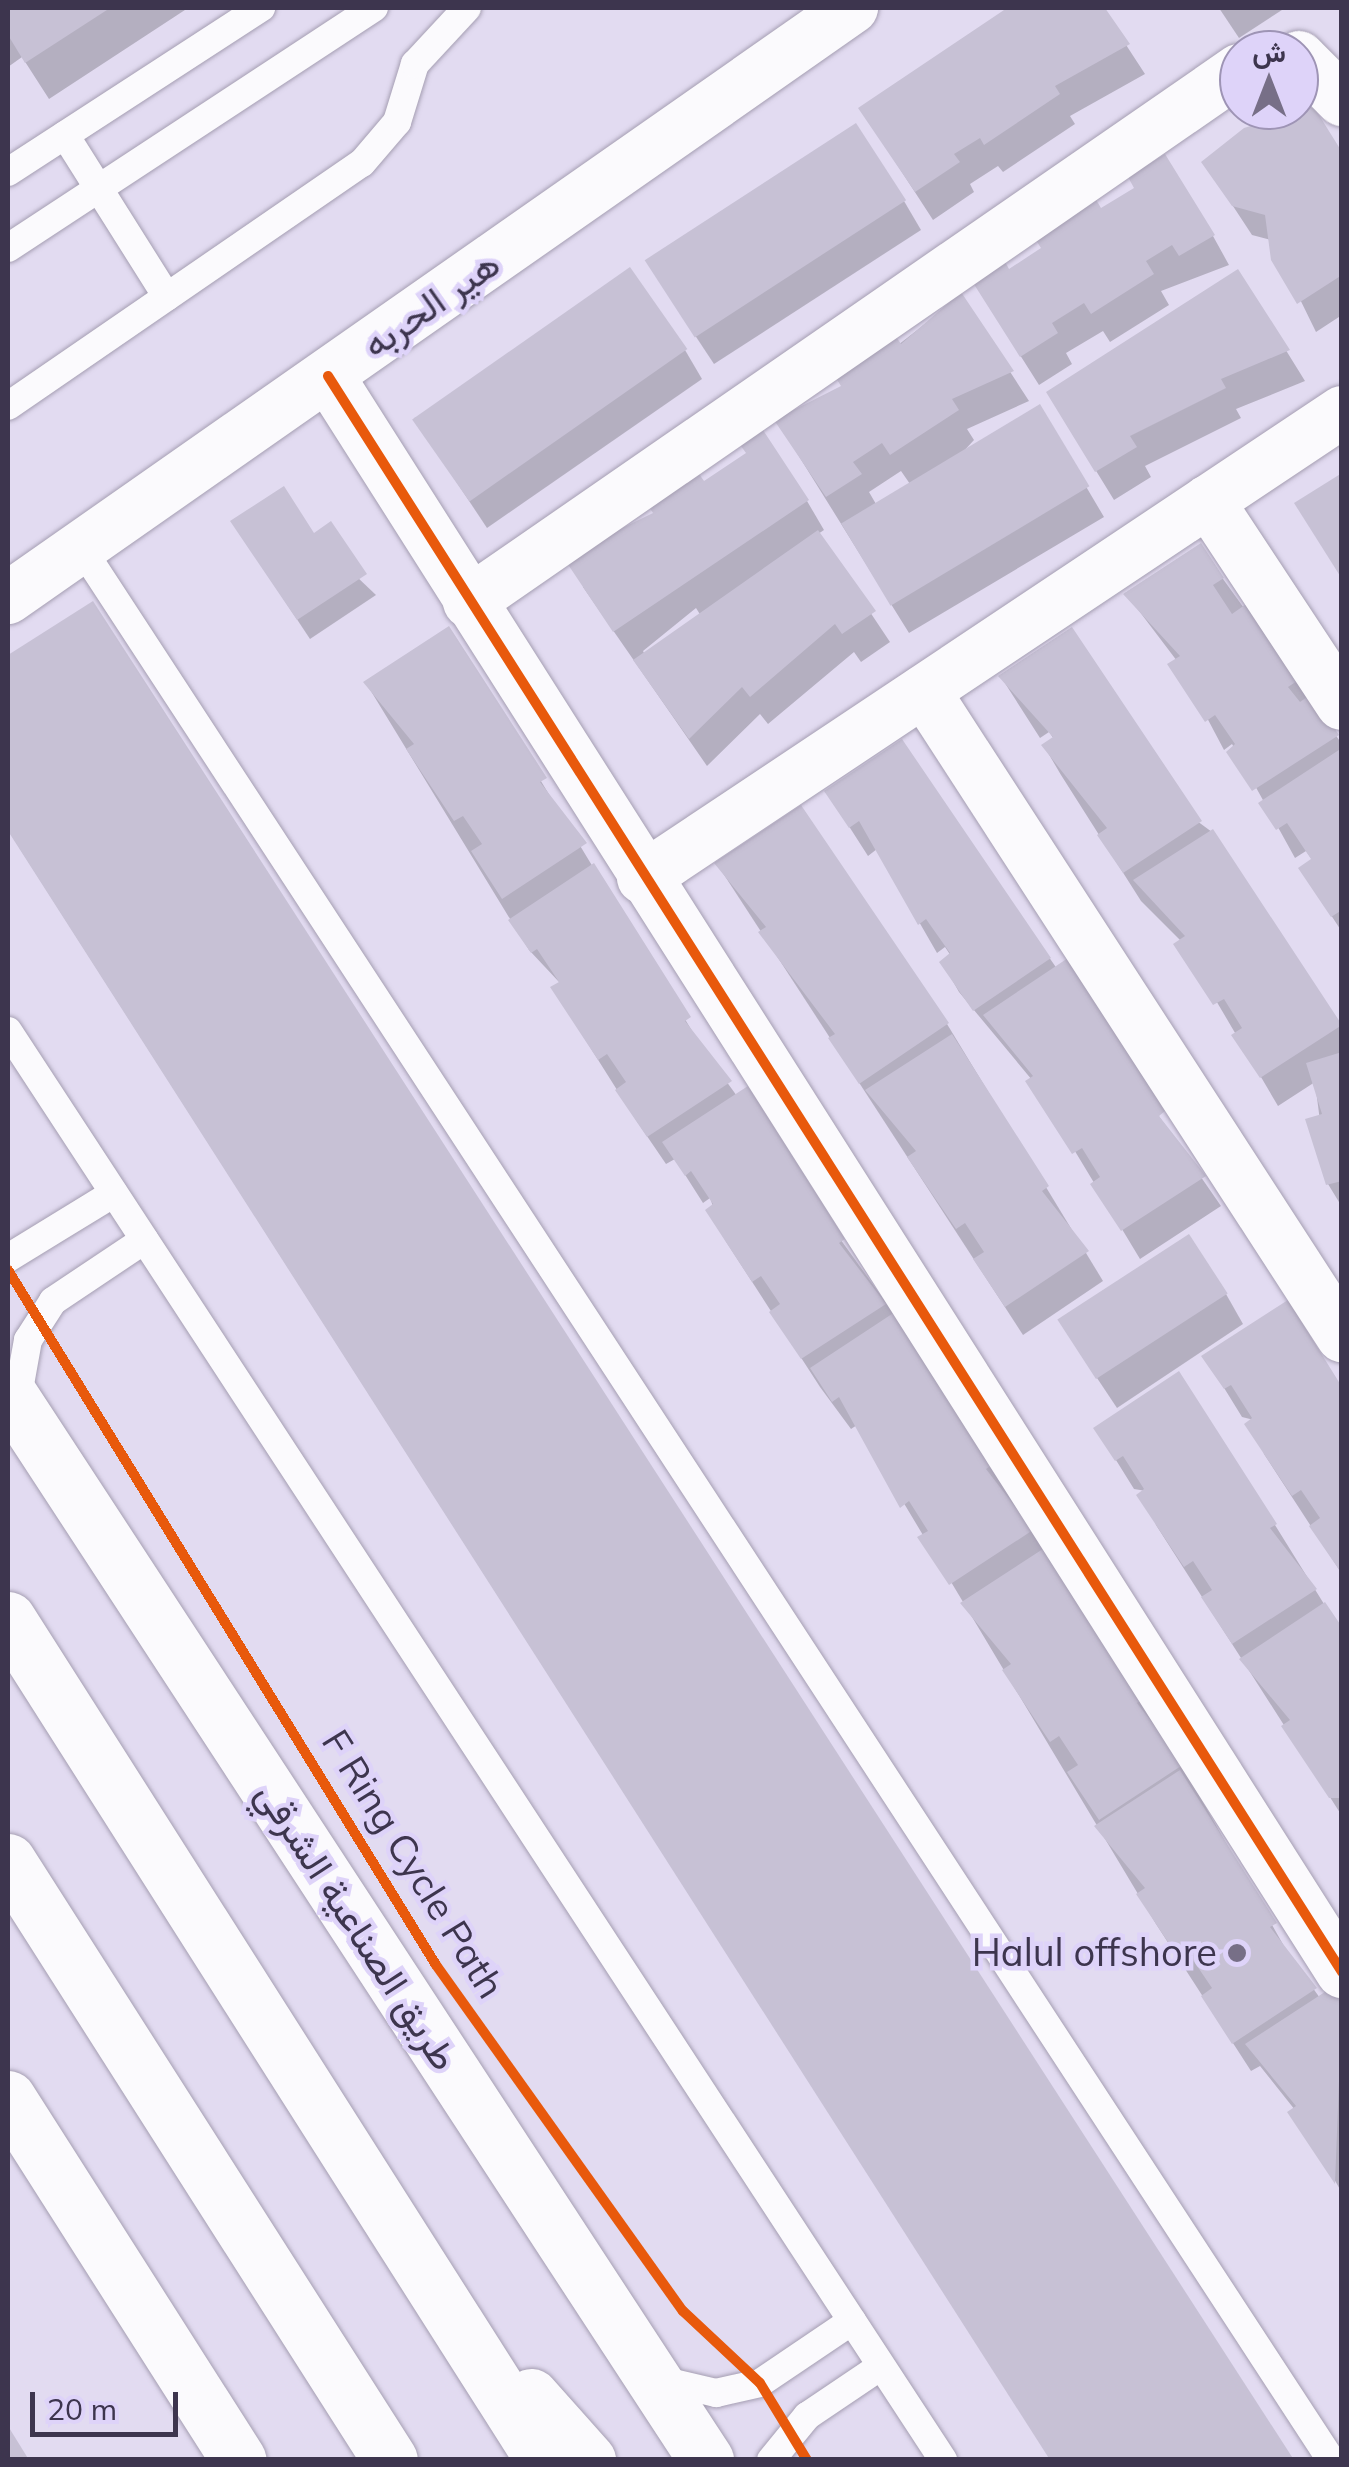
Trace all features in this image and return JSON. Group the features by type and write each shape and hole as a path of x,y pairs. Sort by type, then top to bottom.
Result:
{"main road":[{"name":"طريق الصناعية الشرقي","path":"12,1400 706,2460"},
{"path":"8,1596 61,1701"},
{"path":"8,1619 543,2460"},
{"path":"8,1862 390,2460"},
{"path":"8,2098 231,2451"},
{"path":"435,2290 588,2460"}],"street":[{"name":"هير الحربه","path":"8,598 852,8"},
{"path":"1319,76 1342,100"},
{"path":"468,602 1219,84"},
{"path":"328,376 643,878 1342,1972"},
{"path":"643,878 1342,412"},
{"path":"1208,501 1342,704"},
{"path":"924,691 1342,1336"}],"lane":[{"path":"8,172 261,8"},
{"path":"8,248 374,8"},
{"path":"8,406 382,144 415,64 467,8"},
{"path":"65,135 167,297"},
{"path":"82,549 1331,2460"},
{"path":"8,1030 943,2460"},
{"path":"8,1258 114,1193"},
{"path":"12,1400 28,1340 54,1301 144,1240"},
{"path":"651,2375 693,2391 738,2390 852,2321"},
{"path":"771,2460 807,2416 882,2366"}],"building":[{"path":"8,8 110,8 25,63 8,35"},
{"path":"1007,8 1105,8 1130,44 1055,86 1060,94 984,145 980,138 954,154 960,162 915,192 858,108"},
{"path":"1319,115 1342,152 1342,275 1297,304 1271,260 1265,215 1232,206 1201,162 1241,130 1319,130"},
{"path":"856,123 906,200 695,337 645,260"},
{"path":"1165,154 1215,235 1179,256 1172,245 1146,261 1154,274 1091,314 1084,303 1052,323 1058,333 1020,357 970,278 1003,258 1009,269 1041,248 1034,237 1095,198 1101,208 1134,188 1128,177"},
{"path":"630,267 687,349 469,501 412,420"},
{"path":"1238,269 1290,350 1221,379 1226,388 1130,436 1137,447 1095,472 1046,392"},
{"path":"961,292 1014,371 952,399 959,410 890,455 882,443 853,462 862,474 826,497 774,420 841,386 834,375 895,335 901,344"},
{"path":"1040,404 1089,486 891,606 841,523"},
{"path":"761,427 809,500 613,632 563,557 653,513 645,501 695,468 704,481 746,453 738,442"},
{"path":"1342,473 1342,579 1294,503"},
{"path":"284,486 314,533 331,521 367,574 297,620 230,521"},
{"path":"818,530 876,611 842,634 835,624 750,697 742,687 689,739 633,660"},
{"path":"1201,543 1224,578 1213,585 1232,614 1249,602 1300,679 1288,687 1300,702 1311,694 1339,735 1252,791 1226,752 1235,744 1215,715 1205,722 1167,664 1180,656 1123,594"},
{"path":"93,601 1294,2460 1050,2460 8,831 8,655"},
{"path":"449,626 547,778 540,782 587,843 502,899 471,851 482,844 463,816 454,821 406,749 414,744 363,682"},
{"path":"1072,627 1202,821 1123,873 1097,835 1107,828 1041,745 1053,737 998,676"},
{"path":"902,739 1051,958 973,1011 939,962 950,953 926,919 918,925 859,821 849,828 824,791"},
{"path":"1342,748 1342,910 1331,917 1298,868 1311,859 1287,823 1276,830 1258,803"},
{"path":"801,805 949,1023 859,1084 828,1038 835,1034 758,932 766,927 714,863"},
{"path":"1213,829 1342,1025 1260,1078 1231,1035 1242,1028 1224,999 1213,1005 1173,944 1185,936 1133,880"},
{"path":"594,863 691,1017 685,1021 732,1081 647,1137 615,1090 626,1082 607,1054 598,1060 550,987 559,982 537,949 531,953 508,920"},
{"path":"1068,958 1165,1111 1159,1116 1206,1176 1121,1231 1090,1184 1100,1177 1082,1148 1072,1154 1025,1081 1033,1076 983,1015"},
{"path":"952,1034 1049,1186 1042,1191 1089,1251 1005,1307 973,1259 984,1252 965,1223 956,1229 907,1157 916,1151 865,1090"},
{"path":"1342,1052 1342,1181 1326,1185 1305,1119 1322,1114 1306,1063"},
{"path":"748,1086 845,1239 839,1243 886,1304 801,1359 769,1312 780,1304 761,1276 752,1282 705,1210 713,1204 691,1171 685,1176 662,1142"},
{"path":"1189,1234 1228,1294 1096,1379 1057,1320"},
{"path":"1288,1300 1342,1387 1342,1574 1309,1526 1320,1518 1301,1490 1292,1496 1244,1424 1252,1418 1231,1385 1224,1389 1201,1356"},
{"path":"895,1312 993,1464 986,1469 1033,1530 949,1585 917,1537 928,1531 909,1501 900,1508 839,1397 832,1402 810,1368"},
{"path":"1179,1371 1277,1524 1270,1528 1317,1589 1232,1644 1201,1597 1212,1590 1193,1561 1184,1567 1136,1495 1144,1489 1123,1456 1115,1461 1093,1428"},
{"path":"1046,1547 1143,1699 1137,1703 1184,1764 1099,1820 1067,1772 1078,1765 1059,1736 1050,1742 1002,1670 1011,1664 960,1603"},
{"path":"1325,1602 1342,1627 1342,1798 1329,1798 1281,1726 1290,1720 1239,1659"},
{"path":"1180,1770 1277,1923 1270,1927 1317,1988 1232,2044 1201,1996 1212,1988 1193,1960 1184,1966 1136,1894 1145,1888 1094,1826"},
{"path":"1331,1988 1342,2004 1335,2184 1287,2112 1296,2106 1245,2044"},
{"path":"8,2426 29,2460 8,2460"}],"cycle path":[{"path":"328,376 1342,1972"},
{"name":"F Ring Cycle Path","path":"8,1270 436,1965 683,2311 760,2383 807,2460"}],"place":[{"name":"Halul offshore","path":"1237,1953"}]}
